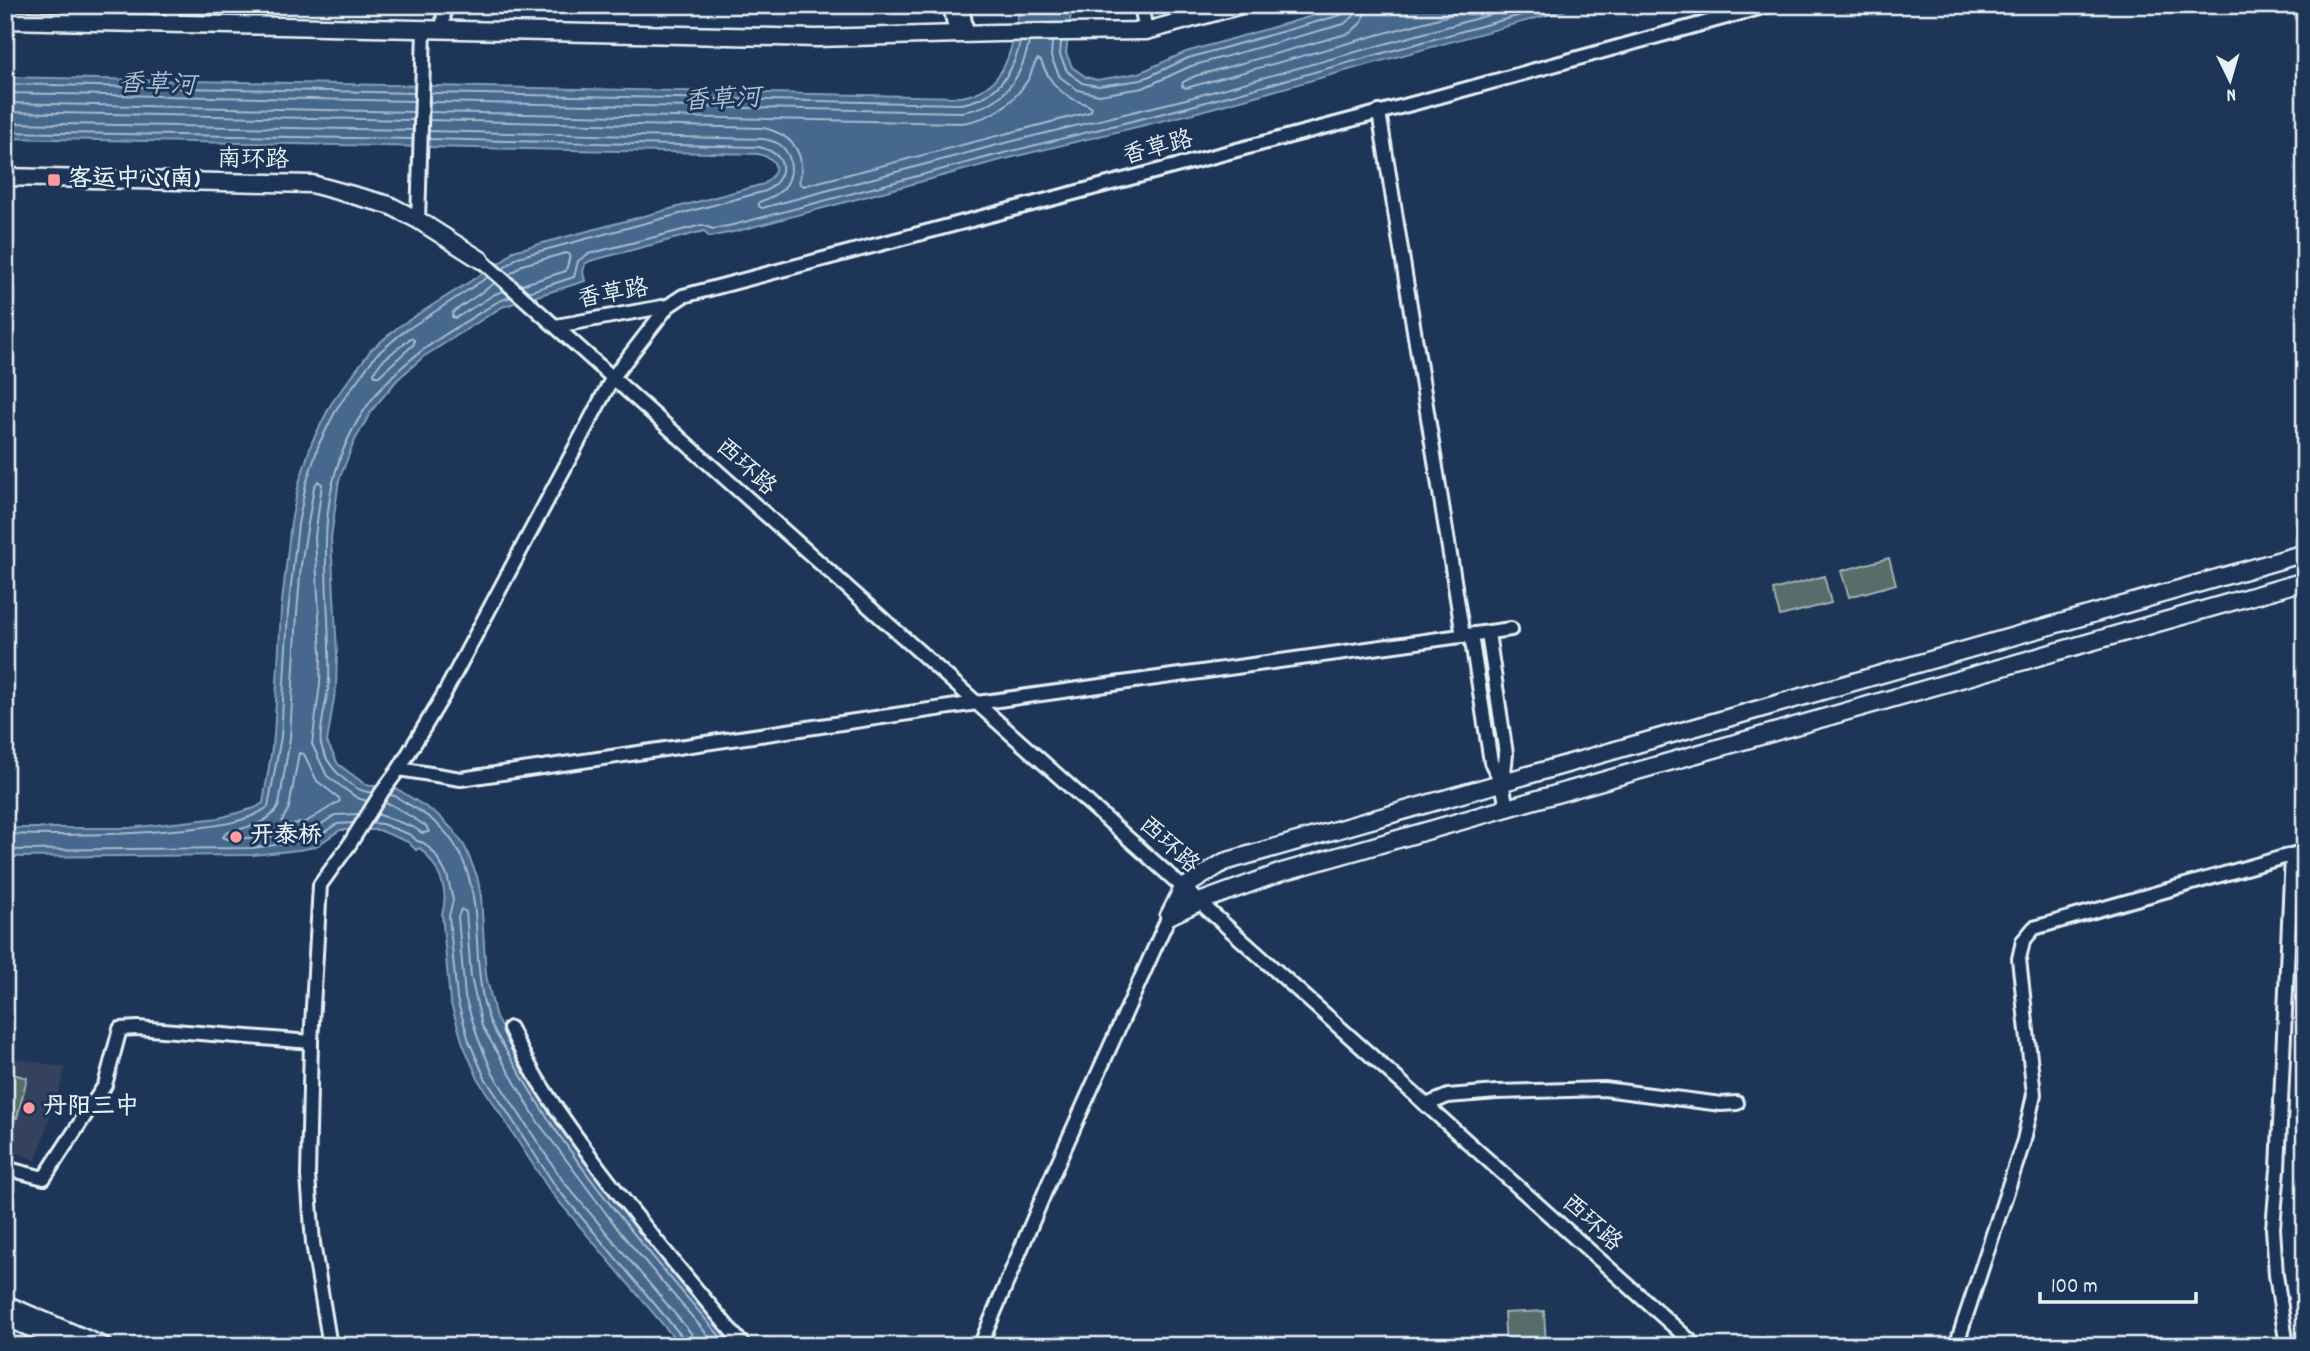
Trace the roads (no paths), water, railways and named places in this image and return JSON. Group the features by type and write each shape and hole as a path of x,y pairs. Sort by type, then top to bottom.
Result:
{"main road":[{"path":"5,20 817,38 1146,31 1241,5"},
{"name":"南环路","path":"5,177 312,184 389,205 481,260"},
{"path":"1169,916 1184,888 1224,862 2305,553"},
{"path":"1169,916 1199,902 1282,872 2305,581"},
{"path":"5,1304 103,1346"},
{"path":"5,1317 72,1346"}],"street":[{"path":"172,24 173,5"},
{"path":"443,31 444,5"},
{"path":"950,5 962,34"},
{"path":"962,5 962,34"},
{"path":"1141,5 1146,31"},
{"name":"香草路","path":"556,327 668,306 683,296 1379,112 1770,5"},
{"path":"418,220 424,31"},
{"path":"1379,112 1467,635 1492,762 1502,783 1507,808"},
{"path":"481,260 612,377"},
{"path":"330,1346 313,1244 308,1176 311,1042 320,886 399,769 443,696 612,377 668,306"},
{"name":"西环路","path":"612,377 1696,1346"},
{"path":"399,769 461,779 977,703 1511,629"},
{"path":"1488,633 1507,754 1502,783"},
{"path":"1956,1346 2024,1140 2034,1094 2019,959 2023,941 2034,928 2298,853 2273,1228 2276,1275 2287,1346"},
{"path":"979,1346 1169,916"},
{"path":"5,1168 44,1178 105,1085 120,1029 138,1028 311,1042"},
{"path":"510,1028 556,1110 647,1231 744,1346"},
{"path":"1426,1105 1448,1096 1497,1091 1604,1089 1721,1104 1737,1103"}],"water":[{"name":"香草河","path":"1020,5 1072,5 1066,53 1072,67 1086,77 1097,80 1139,73 1186,52 1351,5 1584,5 1190,114 1001,160 738,231 709,237 704,231 590,261 585,264 583,272 585,281 502,307 423,357 397,380 372,410 354,442 339,480 331,538 337,654 336,686 327,742 338,764 366,785 397,789 437,814 465,847 477,876 481,896 486,975 496,1018 551,1113 632,1222 737,1346 681,1346 550,1191 479,1081 463,1044 450,1001 441,879 420,848 416,850 408,842 379,830 340,830 315,847 253,855 5,857 5,828 129,828 219,818 255,808 263,803 274,736 281,611 291,522 299,483 312,442 331,404 371,350 398,327 504,260 513,251 764,184 773,175 774,162 758,154 5,138 5,77 960,97 976,93 998,75 1010,50"}],"place":[{"name":"客运中心(南)","path":"54,180"},
{"name":"开泰桥","path":"236,837"},
{"name":"丹阳三中","path":"29,1108"}]}
